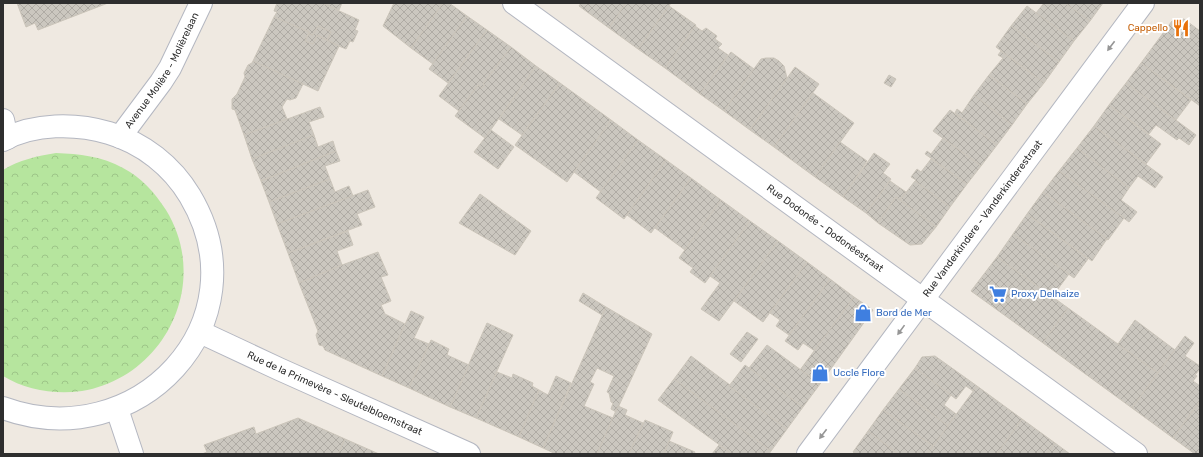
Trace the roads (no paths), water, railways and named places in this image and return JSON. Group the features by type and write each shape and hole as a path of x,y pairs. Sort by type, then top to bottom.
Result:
{"street":[{"name":"Avenue Molière - Molièrelaan","path":"120,137 170,68 201,3"},
{"name":"Rue Dodonée - Dodonéestraat","path":"514,3 1136,454"},
{"name":"Rue Vanderkindere - Vanderkinderestraat","path":"808,454 1143,3"},
{"path":"3,408 18,414 43,420 66,422 94,419 118,412 139,402 158,388 190,353 208,312 212,269 210,248 205,227 186,189 173,173 157,158 139,146 120,137 92,128 64,126 4,132"},
{"name":"Rue de la Primevère - Sleutelbloemstraat","path":"200,332 469,454"},
{"path":"118,412 132,454"}],"place":[{"name":"Cappello","path":"1181,28"},
{"name":"Proxy Delhaize","path":"998,294"},
{"name":"Bord de Mer","path":"863,313"},
{"name":"Uccle Flore","path":"820,373"}]}
